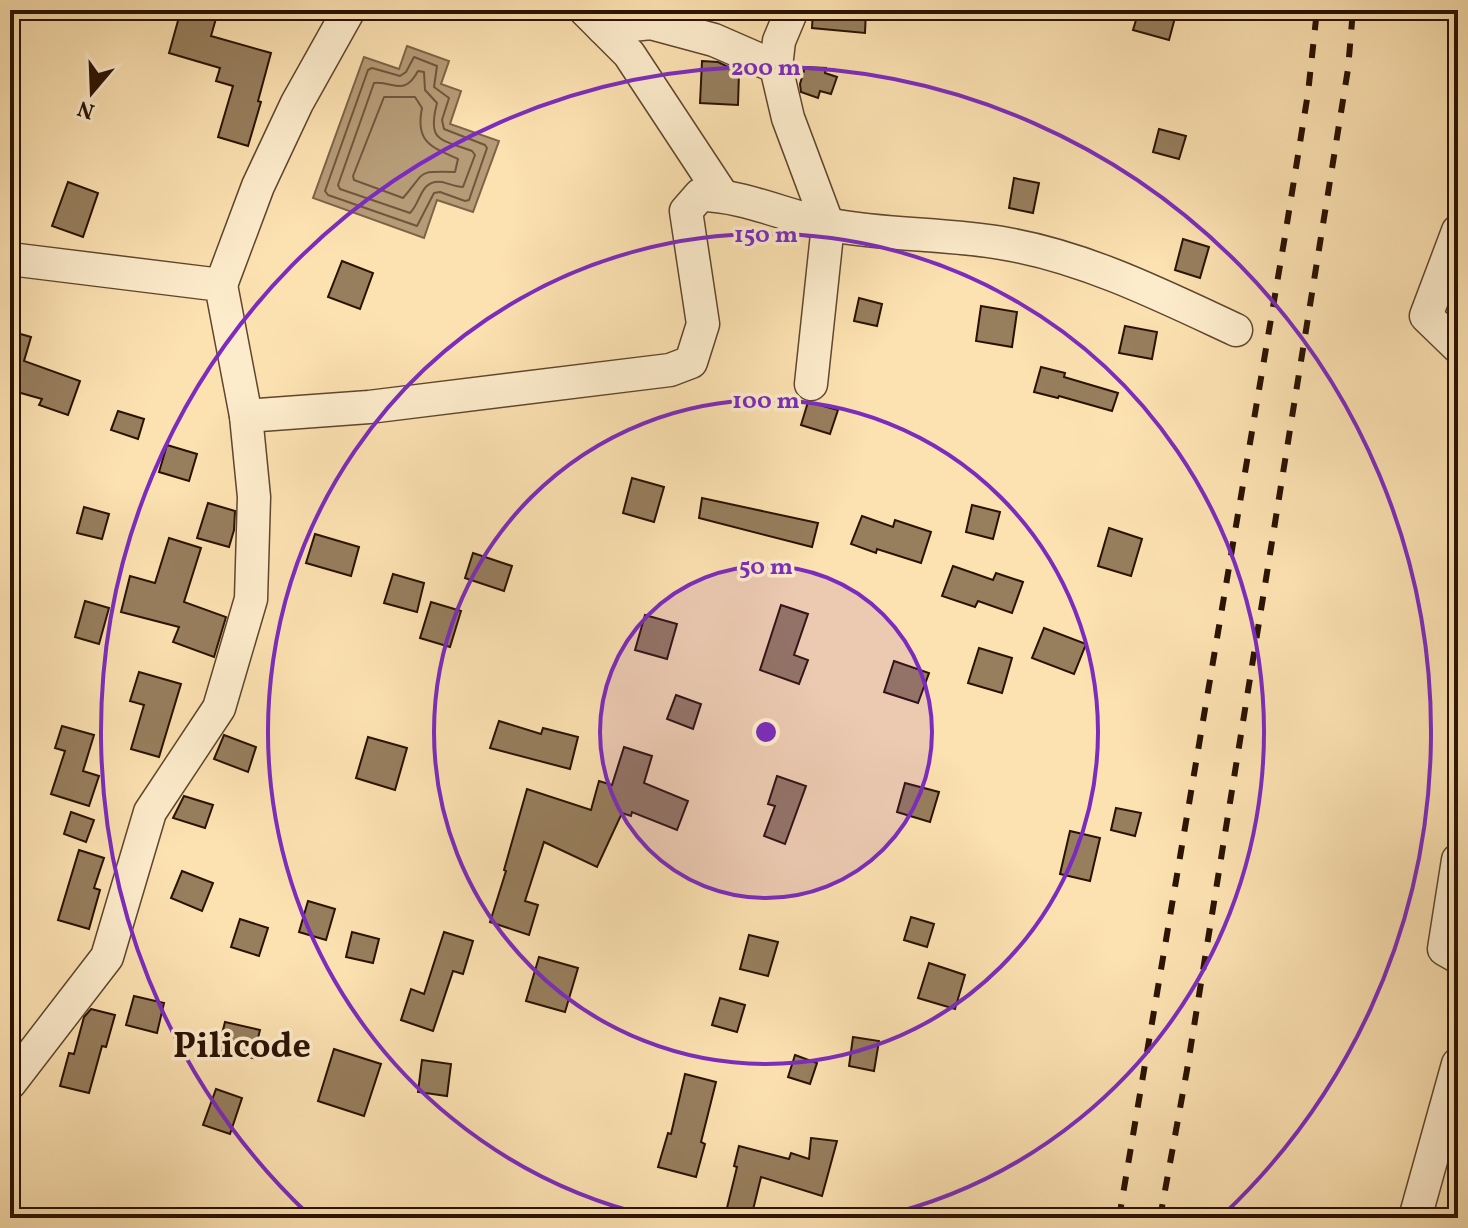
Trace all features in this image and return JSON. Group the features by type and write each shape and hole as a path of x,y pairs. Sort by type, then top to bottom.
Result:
{"street":[{"path":"10,1083 107,957 150,812 219,708 251,599 254,497 246,416 221,285 258,186 297,103 349,10"},
{"path":"792,10 779,41 776,67 788,118 828,225 811,384"},
{"path":"594,19 651,23 714,40 776,67"},
{"path":"594,19 629,54 722,195"},
{"path":"246,416 369,407 670,370 691,362 697,352 703,324 686,211 700,195 722,195 828,225 1010,244 1138,285 1236,330"},
{"path":"1458,231 1426,316 1458,347"},
{"path":"10,259 221,285"},
{"path":"1458,860 1444,949 1458,957"},
{"path":"1415,1218 1455,1082"}],"water":[{"path":"407,46 449,61 441,84 461,91 450,124 499,141 473,212 437,200 424,238 313,198 364,57 399,69"}],"building":[{"path":"181,10 199,10 217,15 211,36 271,53 248,146 218,137 233,86 216,81 220,68 169,53"},
{"path":"813,10 866,10 865,33 812,28"},
{"path":"1139,10 1177,10 1169,40 1133,30"},
{"path":"702,61 718,62 739,72 738,105 700,103"},
{"path":"805,67 826,68 825,73 837,77 831,94 820,91 818,98 801,92"},
{"path":"1159,129 1186,136 1179,159 1153,152"},
{"path":"1014,178 1039,183 1033,213 1009,208"},
{"path":"68,182 98,193 83,237 52,226"},
{"path":"1183,239 1209,247 1200,278 1175,270"},
{"path":"342,261 373,273 360,309 328,297"},
{"path":"859,298 882,304 877,326 854,321"},
{"path":"981,306 1017,312 1012,347 976,341"},
{"path":"1125,326 1157,332 1152,359 1119,353"},
{"path":"10,331 31,337 24,361 80,381 68,415 39,405 42,399 10,390"},
{"path":"1041,367 1118,393 1112,411 1034,392"},
{"path":"808,402 838,410 830,434 801,425"},
{"path":"118,411 144,419 138,439 111,430"},
{"path":"167,445 197,454 189,481 159,472"},
{"path":"632,478 664,487 654,522 623,513"},
{"path":"702,498 818,523 812,547 699,518"},
{"path":"208,503 235,511 229,547 197,538"},
{"path":"972,505 1000,512 993,539 966,532"},
{"path":"84,507 109,514 102,539 77,533"},
{"path":"862,516 893,527 895,520 931,532 921,563 851,544"},
{"path":"1109,528 1142,539 1131,576 1098,566"},
{"path":"315,534 359,547 351,576 306,563"},
{"path":"169,538 201,548 184,602 226,617 214,657 173,642 179,627 121,612 130,576 155,583"},
{"path":"473,553 512,566 504,591 465,578"},
{"path":"953,566 993,580 996,573 1023,582 1012,613 978,601 975,607 942,596"},
{"path":"393,574 424,583 417,612 384,603"},
{"path":"85,601 109,608 99,644 75,637"},
{"path":"431,602 461,611 450,647 420,638"},
{"path":"781,605 808,614 794,655 808,660 799,684 760,670"},
{"path":"645,615 677,624 667,659 635,650"},
{"path":"1044,628 1086,644 1074,674 1032,658"},
{"path":"979,648 1012,658 1002,693 968,683"},
{"path":"894,661 929,673 918,703 884,692"},
{"path":"139,672 181,684 159,757 131,749 144,705 130,701"},
{"path":"676,695 701,704 693,729 667,719"},
{"path":"499,721 541,734 543,728 578,737 570,769 490,748"},
{"path":"62,726 94,735 83,771 99,776 89,806 51,794 65,751 55,748"},
{"path":"224,735 256,747 248,772 214,759"},
{"path":"368,737 407,748 395,790 356,778"},
{"path":"624,747 652,756 644,783 688,801 677,830 632,812 631,816 622,813 597,867 544,842 525,901 538,905 529,935 490,922 527,789 591,810 599,781 612,785"},
{"path":"777,776 806,786 785,844 764,836 775,806 768,804"},
{"path":"905,783 939,792 930,822 897,812"},
{"path":"184,796 213,805 205,828 173,818"},
{"path":"1116,808 1141,813 1135,836 1111,830"},
{"path":"71,812 94,820 86,842 64,834"},
{"path":"1070,831 1100,838 1090,881 1060,874"},
{"path":"79,850 104,858 94,888 100,890 89,929 58,920"},
{"path":"182,871 213,883 202,911 171,898"},
{"path":"308,901 335,909 326,940 299,932"},
{"path":"911,917 934,924 927,947 904,940"},
{"path":"240,919 268,928 259,956 231,947"},
{"path":"352,932 379,939 373,963 346,957"},
{"path":"444,932 473,941 463,974 453,971 433,1031 401,1020 411,989 424,994"},
{"path":"749,935 778,942 768,976 740,969"},
{"path":"539,957 578,968 565,1012 526,1001"},
{"path":"929,963 965,975 955,1009 918,998"},
{"path":"134,996 164,1003 157,1033 126,1025"},
{"path":"720,998 745,1005 737,1032 712,1025"},
{"path":"91,1009 115,1015 106,1047 102,1046 89,1093 60,1086 69,1053 74,1054 84,1017"},
{"path":"225,1022 260,1030 253,1058 218,1050"},
{"path":"853,1037 879,1041 874,1071 849,1066"},
{"path":"334,1049 381,1064 364,1116 318,1101"},
{"path":"795,1055 817,1063 810,1084 788,1077"},
{"path":"422,1060 451,1064 447,1096 418,1092"},
{"path":"685,1074 716,1082 696,1177 658,1167 668,1133 671,1134"},
{"path":"216,1089 242,1098 230,1134 203,1125"},
{"path":"811,1138 837,1141 822,1196 761,1177 751,1218 726,1212 739,1146 789,1159 791,1153 809,1159"}],"railway":[{"path":"1119,1218 1285,236 1308,93 1317,10"},
{"path":"1160,1218 1187,1070 1348,69 1353,10"}],"district":[{"name":"Pilicode","path":"242,1044"}]}
